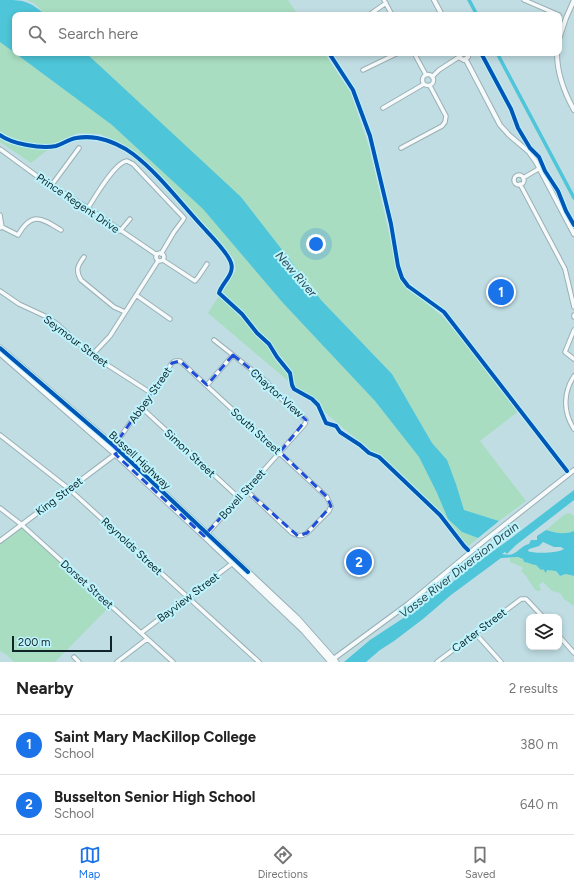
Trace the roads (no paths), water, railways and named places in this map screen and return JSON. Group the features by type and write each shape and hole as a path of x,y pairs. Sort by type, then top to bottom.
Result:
{"main road":[{"name":"Bussell Highway","path":"0,348 112,448 234,562 297,618 332,661"},
{"name":"Bussell Highway","path":"0,353 112,448"}],"street":[{"path":"434,0 440,12"},
{"path":"524,0 552,12"},
{"path":"562,30 574,0"},
{"path":"373,12 385,2 390,12"},
{"path":"562,16 566,18"},
{"path":"362,70 392,56"},
{"path":"416,56 426,75"},
{"path":"432,76 458,56"},
{"path":"460,56 462,60 466,60 500,125 509,136 532,156 540,168 574,234"},
{"path":"466,60 468,56"},
{"path":"557,56 558,74 574,110"},
{"path":"426,75 432,76"},
{"path":"424,84 423,78 426,75"},
{"path":"430,86 434,81 432,76"},
{"path":"401,148 442,126 445,122 446,116 430,86 426,86 424,84"},
{"path":"383,108 424,84"},
{"path":"51,186 79,148"},
{"name":"Prince Regent Drive","path":"0,149 51,186 88,208 157,255"},
{"path":"88,208 104,183 120,164 124,161 133,164 184,218 161,254 157,255 156,258 158,261"},
{"path":"520,184 523,182 523,178 540,168"},
{"path":"523,178 519,175 514,177 515,182 520,184 565,269 574,307"},
{"path":"0,215 1,228 18,234 27,222 35,219 48,222 61,230"},
{"path":"120,231 130,219"},
{"path":"161,254 164,256 163,260"},
{"path":"84,257 78,266 78,275 81,280 114,307 125,312"},
{"path":"92,355 110,336 158,261 163,260 195,281 200,276 207,264"},
{"name":"Seymour Street","path":"0,291 20,304 47,317 92,355 150,393"},
{"path":"136,295 170,319"},
{"path":"574,330 565,352 574,359"},
{"name":"Chaytor View","path":"214,340 267,382 276,394 306,420 305,424 280,452"},
{"path":"207,385 233,355"},
{"name":"Abbey Street","path":"112,448 142,408 150,393 175,361"},
{"name":"South Street","path":"175,361 180,361 328,496 331,506 329,511 307,533 303,536 298,536 292,533 246,490"},
{"path":"574,376 568,384 565,401 568,415 574,430"},
{"name":"Simon Street","path":"142,408 239,498"},
{"name":"Reynolds Street","path":"0,434 69,489 259,662"},
{"name":"Bovell Street","path":"205,535 280,452"},
{"name":"King Street","path":"0,541 117,453"},
{"path":"332,661 408,604 484,541 574,470"},
{"name":"Dorset Street","path":"0,508 22,525 173,662"},
{"name":"Bayview Street","path":"141,633 234,562"},
{"name":"Carter Street","path":"437,662 521,599 526,599 540,614"},
{"path":"476,634 501,662"},
{"path":"119,661 147,639"},
{"path":"562,639 574,652"},
{"path":"74,657 79,662"}],"water":[{"path":"0,0 25,2 42,12 12,12 12,51 0,42"},
{"name":"New River","path":"19,56 89,56 241,197 321,300 392,374 432,443 447,460 464,510 499,521 478,538 462,532 448,519 419,457 375,401 283,303 203,209 112,125"},
{"path":"574,490 574,500 516,545 507,554 505,552 502,554 507,555 515,553 525,545 529,544 531,540 537,540 537,536 546,530 560,533 574,531 574,576 566,574 560,576 556,571 547,570 546,573 543,569 541,570 536,565 524,562 523,559 518,557 501,558 451,595 423,619 366,662 344,662 370,640 402,619 424,599 449,585","holes":["543,542 554,547 561,547 564,549 546,553 535,553 528,551 529,549 539,546"]}],"waterway":[{"name":"Vasse River Diversion Drain","path":"469,0 475,12"},
{"name":"Vasse River Diversion Drain","path":"499,56 574,198"}],"place":[{"name":"Saint Mary MacKillop College","path":"501,292"},
{"name":"Busselton Senior High School","path":"359,562"}]}
